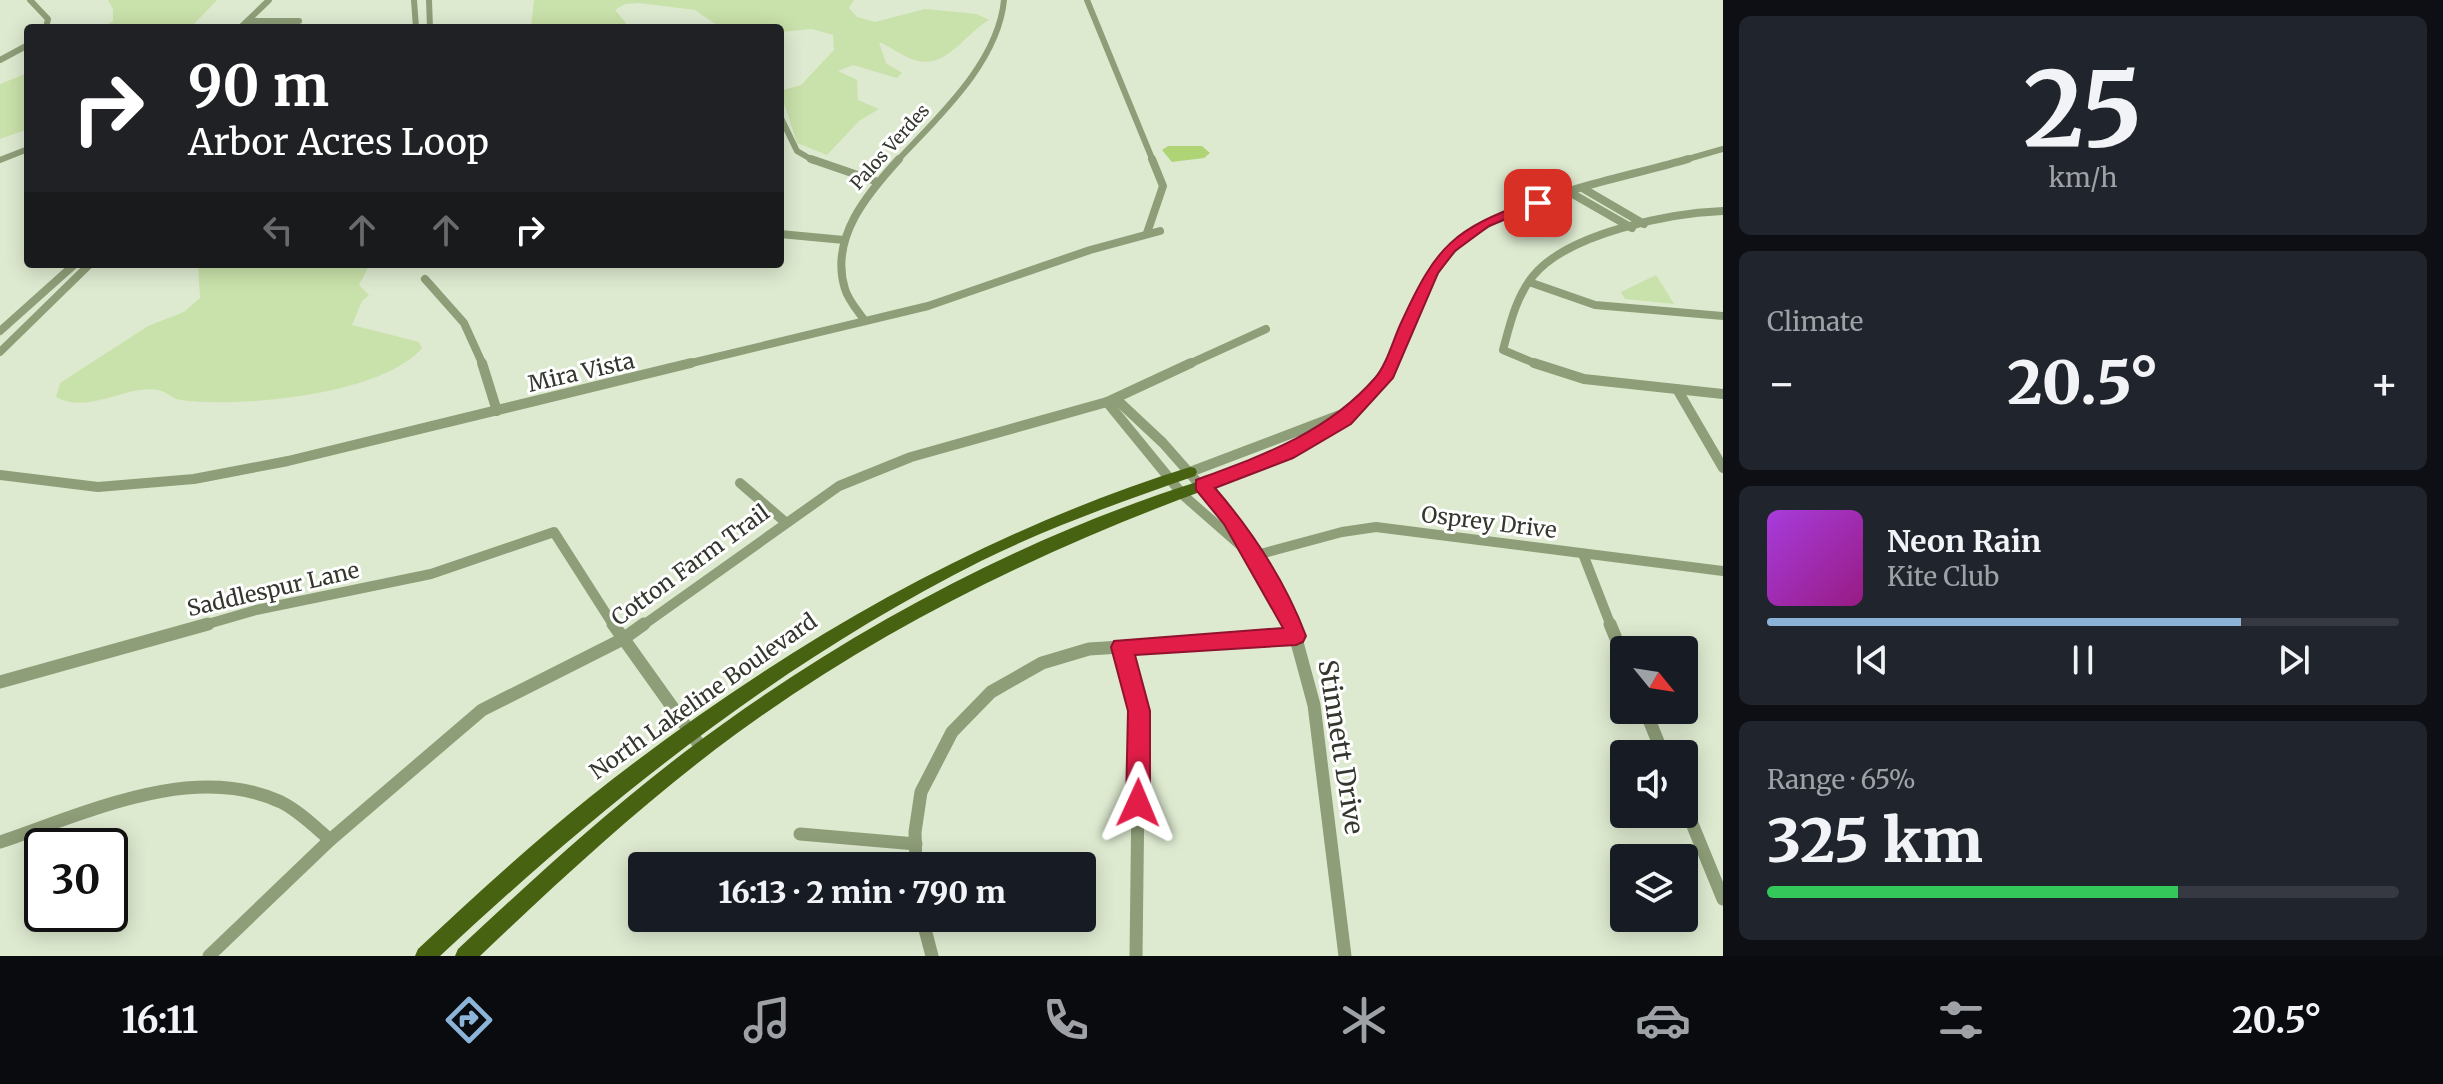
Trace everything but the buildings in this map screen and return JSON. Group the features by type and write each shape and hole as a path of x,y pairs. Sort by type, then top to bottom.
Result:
{"main road":[{"name":"North Lakeline Boulevard","path":"425,956 498,886 601,797 689,731 823,640 972,556 1086,508 1190,472"},
{"name":"North Lakeline Boulevard","path":"465,956 572,856 770,700 932,601 1027,554 1203,485"}],"street":[{"path":"30,0 48,19 47,24"},
{"path":"245,24 269,0"},
{"path":"414,0 417,24"},
{"path":"429,0 430,24"},
{"path":"1087,0 1163,186 1147,233"},
{"name":"Palos Verdes","path":"865,321 845,291 844,240 855,212 878,182 943,112 978,65 1002,21 1003,1"},
{"path":"248,21 299,21"},
{"path":"0,60 24,47"},
{"path":"784,124 797,151 819,164 878,182"},
{"name":"North Lakeline Boulevard","path":"1203,485 1287,453 1316,438 1358,408 1385,378 1431,272 1450,248 1484,223 1571,193 1723,149"},
{"path":"0,160 24,151"},
{"path":"1584,189 1644,224"},
{"path":"1571,193 1632,228"},
{"path":"1723,211 1698,210 1644,224 1562,254 1542,267 1529,282 1513,311 1503,350 1550,370 1584,379 1723,394"},
{"name":"Mira Vista","path":"0,475 97,487 181,482 288,461 928,306 1160,231"},
{"path":"784,234 844,240"},
{"path":"0,331 70,268"},
{"path":"0,352 86,268"},
{"path":"425,279 437,288 473,333 497,411"},
{"path":"1529,282 1595,305 1723,316"},
{"path":"17,315 37,314"},
{"name":"Cotton Farm Trail","path":"209,956 330,840 482,710 623,639 784,521 839,486 884,466 1112,400 1266,329"},
{"path":"1677,389 1723,468"},
{"name":"Stinnett Drive","path":"1112,400 1203,485 1230,519 1288,613 1314,705 1345,956"},
{"name":"Stinnett Drive","path":"1112,400 1169,478 1201,513 1253,556"},
{"name":"North Lakeline Boulevard","path":"1190,472 1358,408"},
{"path":"740,483 784,521"},
{"name":"Osprey Drive","path":"1253,556 1342,532 1376,527 1723,571"},
{"name":"Saddlespur Lane","path":"0,682 256,610 431,574 554,532 623,639"},
{"path":"1583,554 1615,636"},
{"path":"916,852 921,792 952,732 991,692 1042,663 1089,649 1296,636"},
{"path":"623,639 703,750"},
{"path":"1122,647 1139,711 1136,956"},
{"path":"0,842 167,791 206,787 246,791 281,802 330,840"},
{"path":"1694,828 1723,899"},
{"path":"800,834 916,844"},
{"path":"926,932 932,956"}],"shaded area":[{"path":"108,0 217,0 194,24 108,24 113,21 113,9"},
{"path":"534,0 854,0 849,8 857,17 875,22 925,9 977,14 989,20 946,55 926,62 914,60 879,42 886,63 902,73 897,78 853,65 838,71 857,80 858,100 879,109 859,121 827,155 797,143 784,103 784,90 801,85 834,50 833,35 812,29 784,32 784,24 715,24 695,10 639,3 625,4 615,10 625,24 531,24"},
{"path":"24,75 24,130 0,139 0,84"},
{"path":"1168,146 1202,146 1210,153 1204,158 1172,162 1162,150"},
{"path":"198,268 368,268 359,285 369,295 362,301 352,325 419,342 422,348 403,364 376,377 309,395 207,402 181,400 161,391 146,389 82,403 56,397 60,383 148,326 184,312 200,298"},
{"path":"1656,275 1674,304 1625,299 1621,292"}],"route":[{"path":"1138,803 1139,711 1122,647 1296,636 1288,613 1263,571 1230,519 1203,485 1287,453 1345,420 1385,378 1400,350 1431,272 1450,248 1484,223 1538,203"}]}
